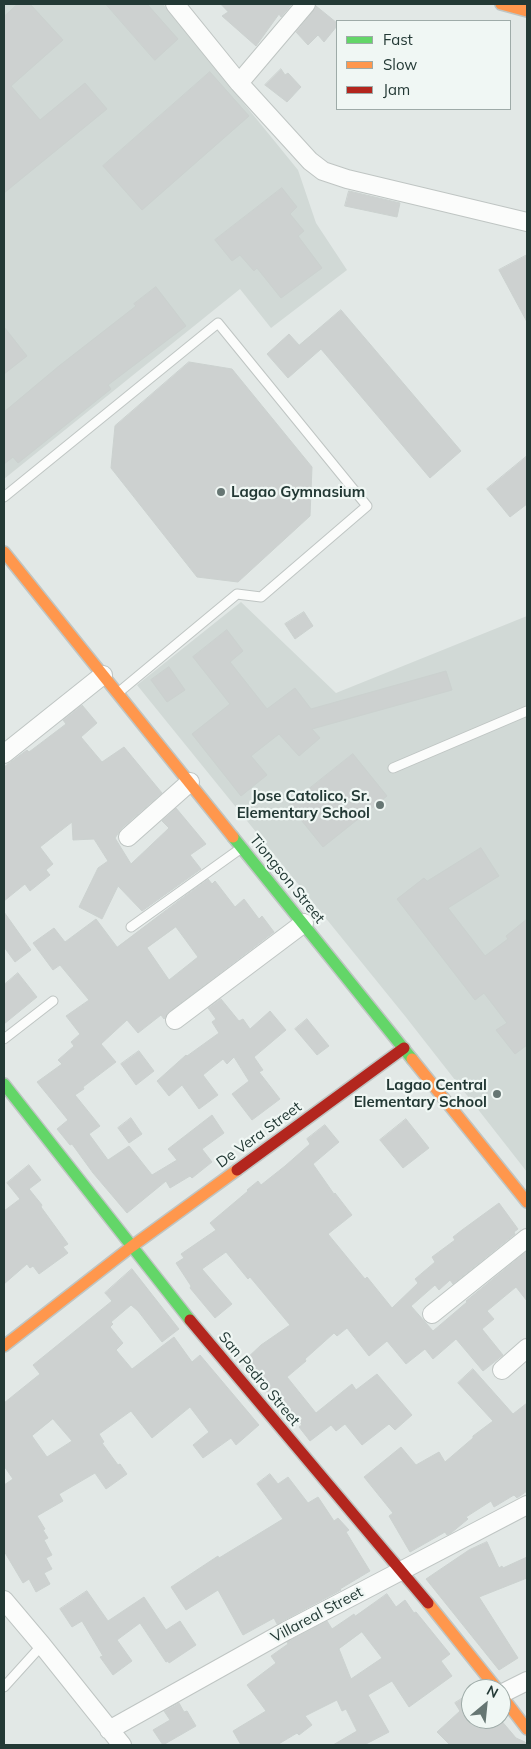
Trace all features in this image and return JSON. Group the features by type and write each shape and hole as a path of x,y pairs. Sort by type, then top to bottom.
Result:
{"street":[{"path":"175,4 239,83 310,162 324,171 347,179 527,222"},
{"path":"239,83 306,4"},
{"path":"501,4 527,11"},
{"name":"Tiongson Street","path":"4,552 527,1202"},
{"path":"4,754 103,675"},
{"path":"128,838 190,782"},
{"path":"175,1020 304,923"},
{"name":"De Vera Street","path":"4,1346 131,1247 404,1048"},
{"name":"San Pedro Street","path":"4,1084 131,1247 238,1378 401,1570 489,1679"},
{"path":"432,1314 527,1238"},
{"path":"502,1370 527,1348"},
{"name":"Villareal Street","path":"109,1730 278,1636 527,1505"},
{"path":"4,1600 122,1745"},
{"path":"511,1689 527,1681"},
{"path":"511,1707 527,1729"}],"lane":[{"path":"4,497 218,323 367,506 261,597 237,594 118,693"},
{"path":"393,768 527,711"},
{"path":"131,927 242,847"},
{"path":"4,1039 53,1001"},
{"path":"4,1687 42,1645"}],"shaded area":[{"path":"4,4 163,4 298,170 316,223 347,270 271,328 240,289 4,479"},
{"name":"Jose Catolico, Sr. Elementary School","path":"241,602 336,693 527,616 527,1172 405,1016 137,685"}],"building":[{"path":"18,4 30,4 63,40 11,86 40,120 85,83 107,109 4,193 4,17"},
{"path":"106,4 147,4 178,39 155,60"},
{"path":"221,4 292,4 281,17 279,14 256,46 222,16 228,12"},
{"path":"316,6 336,22 336,27 324,42 318,35 308,45 296,32"},
{"path":"281,69 285,75 288,73 301,87 287,102 265,85"},
{"path":"210,72 249,116 142,210 103,166"},
{"path":"282,188 297,207 290,214 304,231 298,236 322,268 281,298 257,268 254,271 240,255 232,261 215,240"},
{"path":"349,191 400,203 397,217 345,206"},
{"path":"527,255 527,322 499,270"},
{"path":"156,287 186,326 108,385 111,389 18,463 13,457 4,464 4,412 136,306 134,304"},
{"path":"341,310 461,451 430,478 321,349 288,378 267,354 289,334 299,345"},
{"path":"4,327 27,356 4,374"},
{"name":"Lagao Gymnasium","path":"189,362 232,369 312,467 310,516 238,582 197,577 111,468 115,426"},
{"path":"527,456 527,504 510,517 487,489"},
{"path":"304,612 313,626 295,639 285,624"},
{"path":"227,630 243,651 230,662 267,709 295,688 311,709 446,671 452,690 312,729 320,738 299,756 279,734 251,756 267,775 241,796 192,734 230,704 193,657"},
{"path":"169,667 185,690 167,702 151,680"},
{"path":"82,705 97,723 81,737 102,762 124,747 162,793 121,829 115,838 131,864 169,828 162,821 176,808 206,844 190,855 201,869 142,911 118,886 102,919 79,907 98,868 108,861 94,839 73,840 72,822 40,847 53,864 46,870 50,875 30,891 25,884 4,901 4,767 27,750 29,752 66,724 63,720"},
{"path":"353,754 387,796 323,847 289,805"},
{"path":"481,848 499,876 448,908 485,956 508,939 506,936 527,919 527,1045 515,1054 496,1030 507,1023 484,993 475,1000 397,899 424,878 427,881"},
{"path":"208,879 212,884 215,881 235,907 244,899 259,919 262,916 274,932 169,1012 164,1019 161,1015 138,1033 127,1020 101,1044 116,1062 75,1095 100,1126 89,1134 108,1160 129,1146 152,1175 177,1160 168,1149 212,1115 224,1133 202,1149 212,1162 192,1178 190,1176 170,1188 166,1181 127,1213 93,1173 72,1144 70,1145 57,1129 68,1120 37,1082 62,1064 58,1060 74,1046 71,1042 80,1034 66,1016 89,1000 60,965 53,970 33,943 54,928 65,942 96,919 117,947","holes":["176,927 198,957 169,980 147,948"]},
{"path":"4,912 31,950 15,962 4,947"},
{"path":"18,973 37,997 4,1024 4,985"},
{"path":"221,999 239,1021 243,1019 250,1029 270,1011 286,1030 254,1057 263,1070 259,1072 280,1099 252,1120 232,1094 249,1081 234,1057 227,1064 223,1059 203,1075 218,1095 199,1109 182,1085 169,1096 157,1081 186,1055 219,1033 212,1022 216,1019 208,1008"},
{"path":"307,1019 329,1046 317,1055 295,1029"},
{"path":"139,1051 154,1071 136,1085 121,1064"},
{"path":"131,1118 142,1134 129,1143 118,1128"},
{"path":"406,1119 429,1148 403,1168 380,1140"},
{"path":"325,1125 339,1142 313,1164 334,1194 352,1215 328,1234 392,1308 418,1283 415,1279 435,1262 432,1257 455,1240 453,1237 499,1203 518,1229 514,1232 515,1234 453,1284 450,1280 439,1290 435,1285 411,1306 433,1331 527,1251 527,1301 516,1287 487,1311 494,1319 482,1329 503,1355 483,1371 456,1339 433,1359 425,1349 406,1364 387,1341 369,1356 347,1328 337,1336 334,1333 287,1377 316,1413 352,1384 356,1390 377,1374 412,1415 395,1430 389,1424 362,1445 345,1424 336,1431 331,1425 310,1441 299,1427 302,1425 273,1388 267,1392 254,1377 256,1375 244,1361 261,1345 290,1325 250,1277 248,1279 226,1252 202,1269 232,1304 215,1318 190,1288 191,1286 176,1263 184,1258 181,1254 216,1230 210,1223 258,1181 261,1185 285,1166 310,1144 307,1139"},
{"path":"29,1165 41,1180 29,1189 68,1244 63,1247 68,1253 39,1274 33,1266 30,1268 27,1264 4,1284 4,1211 20,1199 7,1183"},
{"path":"132,1269 179,1329 162,1342 138,1311 131,1305 111,1322 113,1324 110,1327 123,1343 116,1350 132,1369 174,1337 192,1362 200,1355 259,1425 236,1445 231,1438 203,1458 193,1445 209,1432 190,1407 152,1438 131,1411 99,1434 104,1442 102,1443 127,1474 106,1489 95,1473 59,1494 63,1501 37,1516 48,1538 44,1540 52,1555 46,1558 52,1569 44,1573 50,1584 36,1592 29,1579 23,1583 4,1551 4,1485 13,1479 4,1466 4,1403 40,1374 33,1365 112,1301 105,1293","holes":["53,1419 72,1441 47,1457 32,1436"]},
{"path":"473,1369 513,1414 527,1403 527,1491 517,1498 514,1495 494,1507 491,1501 466,1517 468,1519 451,1533 447,1535 445,1532 410,1552 389,1516 393,1513 364,1477 401,1447 416,1465 439,1452 445,1462 473,1436 493,1421 458,1383"},
{"path":"270,1474 278,1484 288,1477 308,1503 318,1497 334,1521 338,1518 349,1530 346,1532 370,1571 341,1590 277,1624 274,1618 243,1635 218,1590 186,1610 171,1587 218,1556 219,1558 283,1519 257,1484"},
{"path":"487,1542 499,1568 527,1557 527,1578 479,1597 518,1658 499,1670 426,1579 469,1550"},
{"path":"87,1591 108,1621 144,1597 166,1630 180,1621 196,1645 169,1663 168,1661 166,1662 140,1623 117,1640 132,1661 113,1675 100,1657 103,1656 82,1621 72,1627 60,1609"},
{"path":"387,1594 396,1607 405,1600 450,1654 441,1661 452,1676 409,1707 392,1681 368,1695 389,1732 364,1745 333,1745 357,1731 346,1709 342,1711 337,1700 305,1716 312,1725 299,1735 297,1733 277,1745 241,1745 233,1731 266,1711 247,1685 276,1663 271,1656 288,1644 287,1642 327,1621 332,1629 354,1614 355,1616","holes":["362,1632 382,1658 351,1679 339,1649"]},
{"path":"461,1699 461,1729 508,1729 516,1738 527,1745 450,1745 437,1732 460,1711 455,1703"},
{"path":"179,1703 184,1712 187,1711 196,1726 163,1745 153,1730 170,1720 164,1711"}],"traffic: fast":[{"path":"233,837 412,1059"},
{"path":"4,1084 190,1320"}],"traffic: slow":[{"path":"501,4 527,11"},
{"path":"4,552 233,837"},
{"path":"412,1059 527,1202"},
{"path":"4,1346 131,1247 237,1170"},
{"path":"428,1603 489,1679"},
{"path":"511,1708 527,1729"}],"traffic: jam":[{"path":"237,1170 404,1048"},
{"path":"190,1320 428,1603"}],"place":[{"name":"Lagao Gymnasium","path":"221,492"},
{"name":"Jose Catolico, Sr. Elementary School","path":"380,805"},
{"name":"Lagao Central Elementary School","path":"497,1094"}]}
